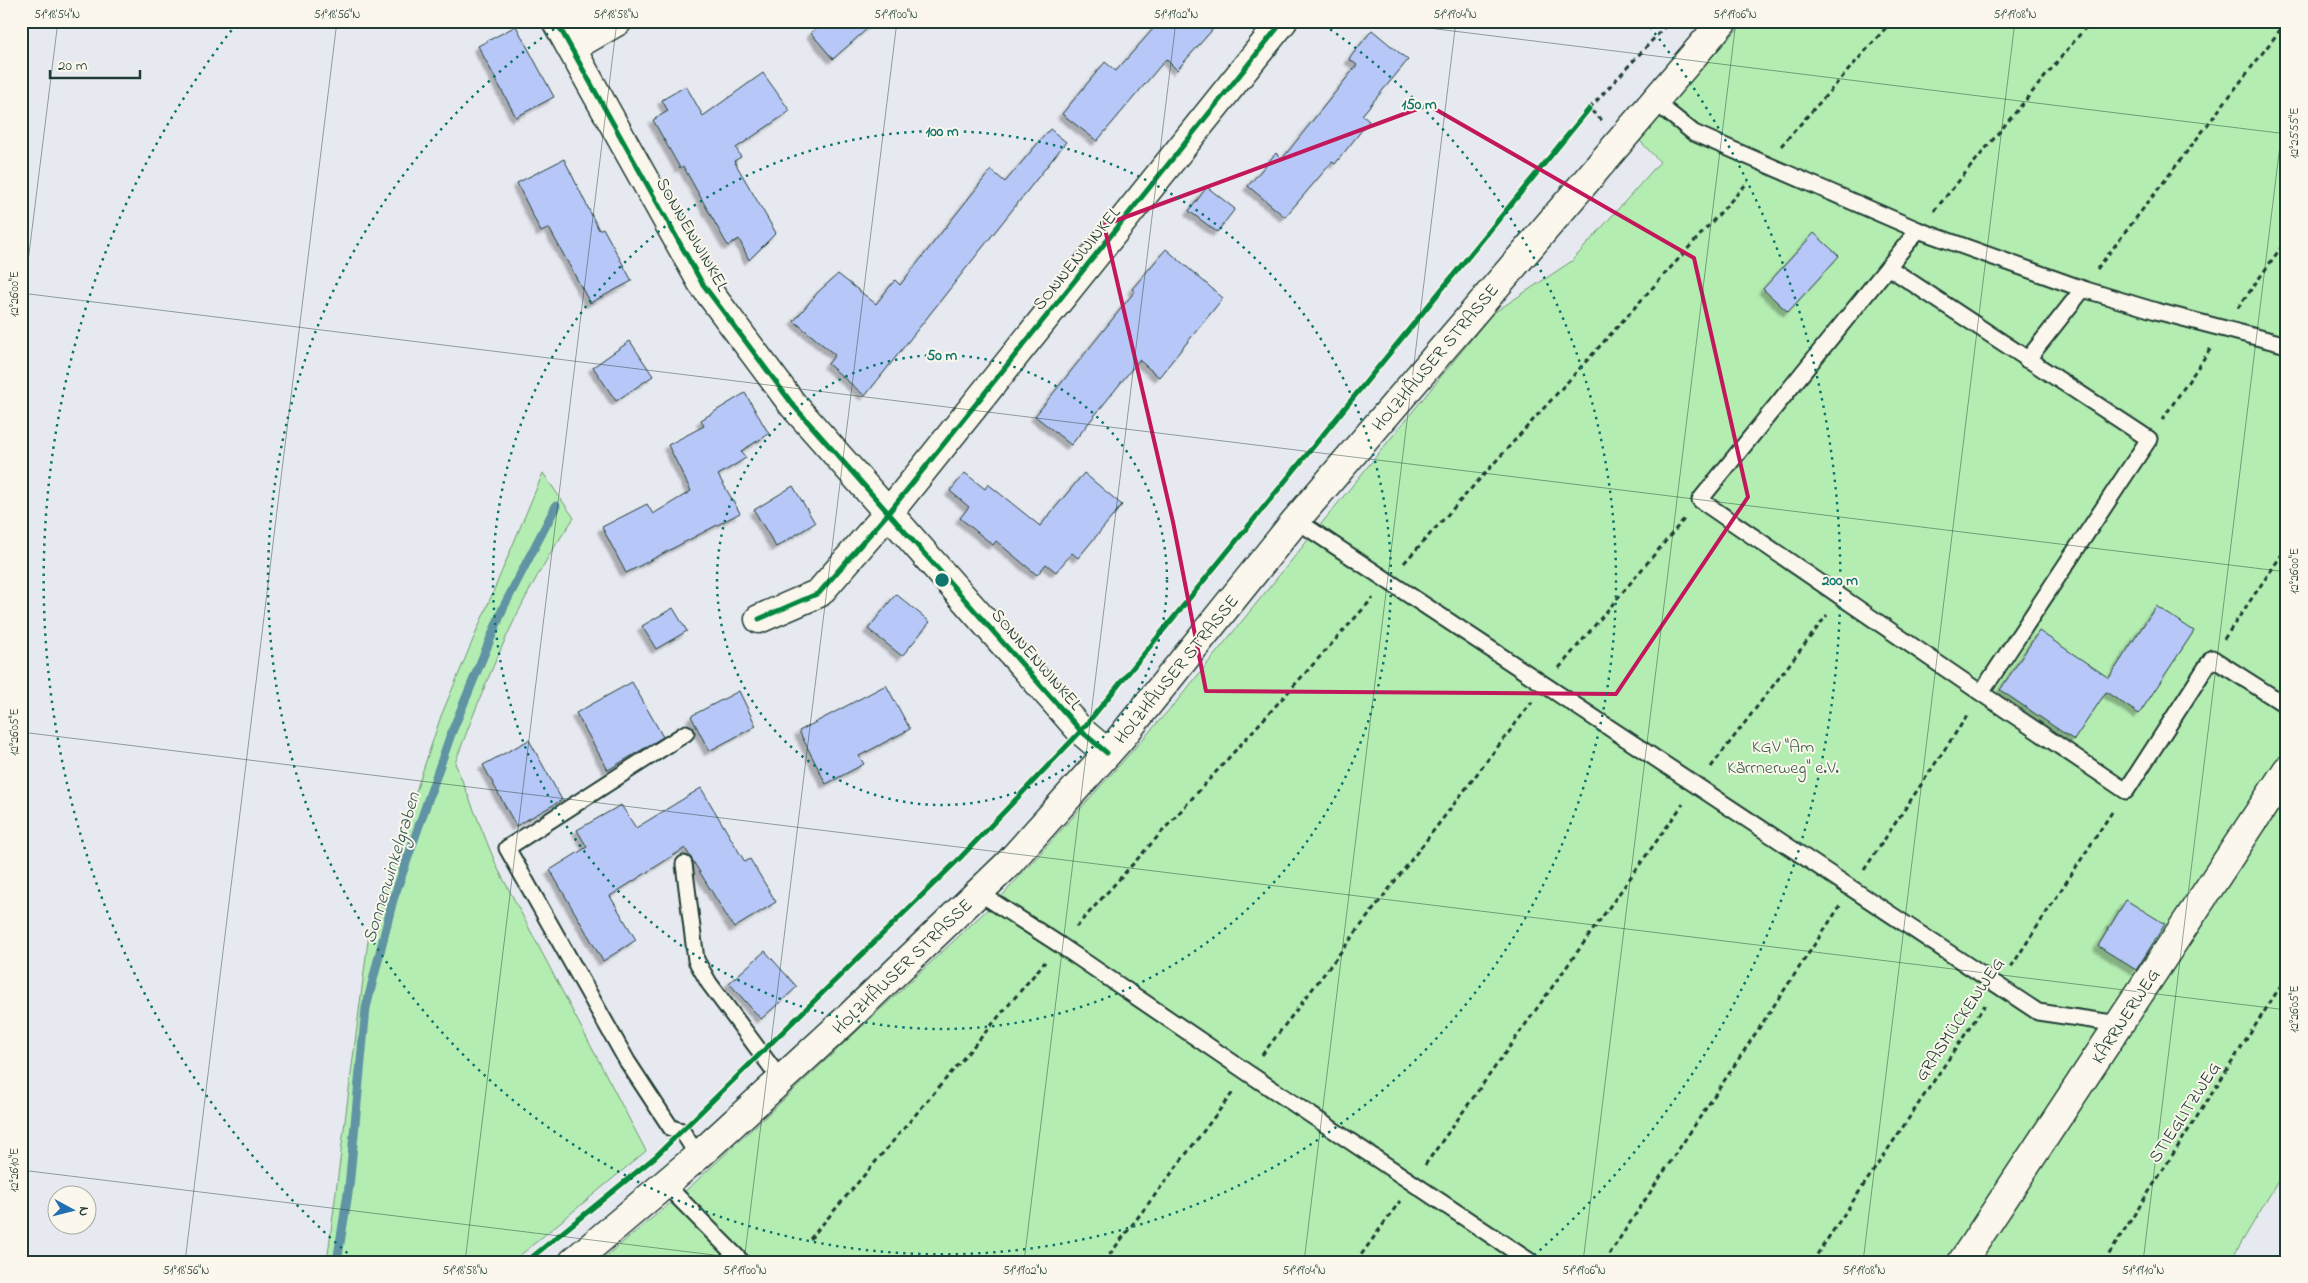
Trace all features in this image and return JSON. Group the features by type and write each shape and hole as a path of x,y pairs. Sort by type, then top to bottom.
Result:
{"street":[{"name":"SONNENWINKEL","path":"556,21 702,283 793,405 890,511 1081,731 1108,753"},
{"path":"571,48 618,21"},
{"name":"SONNENWINKEL","path":"758,619 819,593 890,511 1283,21"},
{"name":"HOLZHÄUSER STRASSE","path":"573,1262 698,1156 781,1080 1008,864 1108,753 1296,520 1723,21"},
{"name":"KÄRRNERWEG","path":"1962,1262 2287,770"}],"lane":[{"path":"1654,101 1694,133 1918,230 2083,289 2156,311 2287,345"},
{"path":"1918,230 1700,500 2126,791 2212,658 2287,706"},
{"path":"1888,267 2149,440 1981,693"},
{"path":"2027,360 2083,289"},
{"path":"1296,520 2038,1012 2119,1024"},
{"path":"686,733 507,848 627,1061 671,1128 682,1131 698,1156"},
{"path":"684,864 696,960 709,984 781,1080"},
{"path":"978,892 1532,1262"},
{"path":"666,1185 742,1262"}],"path":[{"path":"1589,109 1670,21"},
{"path":"810,1239 1060,945 1892,21"},
{"path":"1918,230 2091,21"},
{"path":"2083,289 2287,22"},
{"path":"1104,1262 1544,685 1700,500"},
{"path":"2212,658 2287,547"},
{"path":"1356,1262 1696,787 1842,597"},
{"path":"1604,1262 1981,693"}],"highlighted area":[{"path":"1428,105 1694,258 1748,497 1616,694 1206,691 1173,522 1104,225"}],"green space":[{"name":"KGV \"Am Kärrnerweg\" e.V.","path":"1745,21 2287,21 2287,1166 2230,1262 599,1262 691,1186 1002,896 1177,701 1492,314 1572,261 1660,162 1637,138"},
{"path":"543,473 574,518 555,546 521,606 493,668 455,763 497,867 646,1151 512,1262 327,1262 369,933 441,716"}],"building":[{"path":"824,21 876,21 833,59 811,33"},
{"path":"1160,21 1220,21 1177,70 1166,59 1097,141 1062,114 1105,62 1116,71"},
{"path":"516,26 554,97 516,117 478,46"},
{"path":"1372,30 1408,60 1362,115 1369,121 1335,164 1332,162 1285,217 1248,186 1276,153 1282,159 1357,65 1349,59"},
{"path":"763,73 790,111 736,148 741,157 734,161 776,233 749,260 739,239 728,246 683,166 680,168 653,120 668,111 662,100 686,86 703,116"},
{"path":"1050,129 1066,142 865,396 828,364 835,355 794,321 818,292 838,274 876,304 895,280 900,285 991,170 1005,182"},
{"path":"564,159 599,230 603,228 632,281 590,303 549,228 541,232 517,183"},
{"path":"1207,187 1235,209 1217,232 1189,211"},
{"path":"1814,233 1839,256 1788,312 1763,289"},
{"path":"1166,249 1223,298 1159,377 1139,360 1071,445 1035,416 1135,291 1132,289"},
{"path":"630,341 653,376 616,401 593,367"},
{"path":"745,393 769,434 741,451 746,458 718,475 740,513 626,573 602,527 647,504 653,514 691,491 668,445 704,426 701,420"},
{"path":"965,473 985,489 988,484 1040,526 1084,473 1122,505 1078,558 1072,553 1056,572 1046,564 1037,575 996,541 993,545 960,518 969,507 950,491"},
{"path":"793,486 815,523 776,547 754,510"},
{"path":"896,594 930,622 902,656 868,629"},
{"path":"2156,606 2194,631 2139,714 2106,692 2074,740 2000,690 2039,631 2109,678"},
{"path":"673,608 687,631 656,649 642,626"},
{"path":"632,682 663,737 608,770 576,713"},
{"path":"886,685 910,729 859,756 864,764 826,784 799,731"},
{"path":"739,691 756,726 709,751 691,716"},
{"path":"529,740 562,800 516,826 483,765"},
{"path":"701,788 745,862 750,859 776,902 734,928 685,848 610,896 636,940 603,961 550,870 587,847 577,830 621,805 636,828"},
{"path":"2126,900 2165,924 2136,970 2098,946"},
{"path":"765,951 797,987 761,1019 729,983"}],"waterway":[{"name":"Sonnenwinkelgraben","path":"337,1262 349,1187 366,1008 393,900 451,734 504,606 556,506"}],"cycle path":[{"path":"556,21 702,283 793,405 1081,731 1107,753"},
{"path":"759,619 819,593 890,511 1283,21"},
{"path":"526,1262 655,1157 960,858 1081,731 1589,109"}]}
